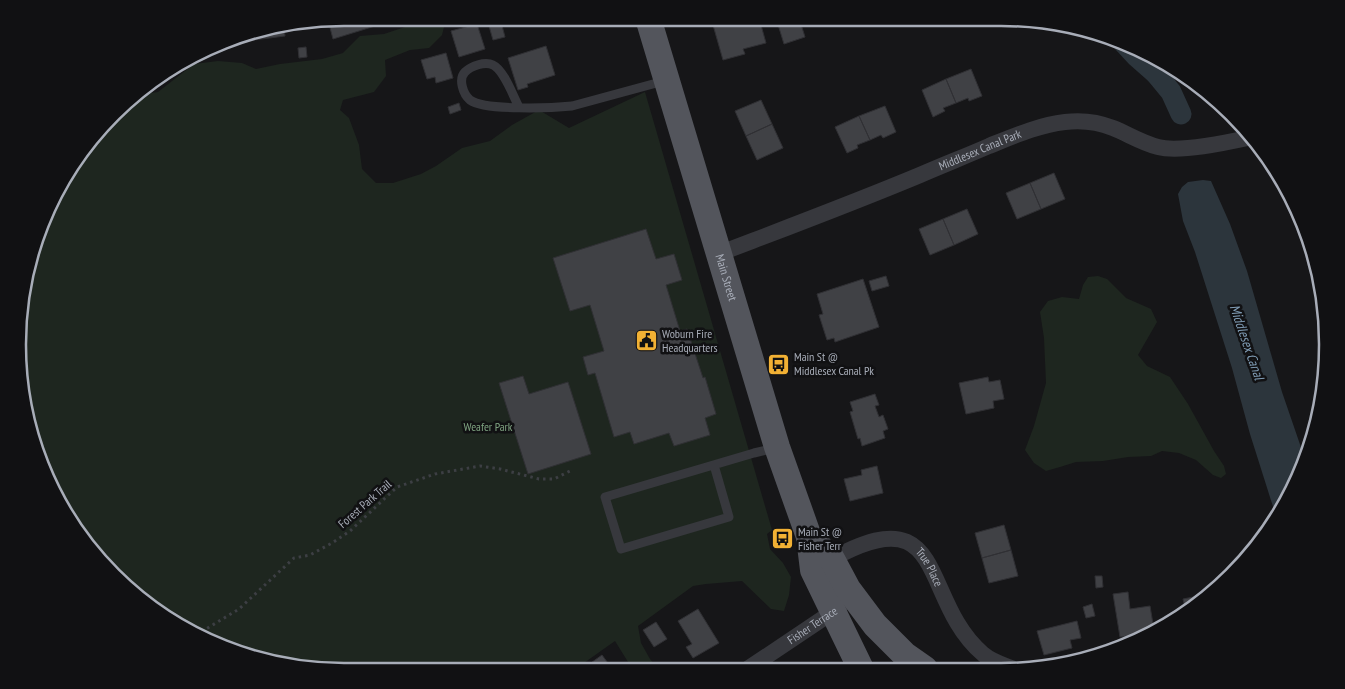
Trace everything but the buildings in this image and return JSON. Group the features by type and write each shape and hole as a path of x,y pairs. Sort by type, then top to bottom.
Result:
{"main road":[{"name":"Main Street","path":"650,26 777,447 809,537 822,564 833,611 858,663"},
{"name":"Main Street","path":"822,564 848,589 875,625 890,641 916,663"}],"street":[{"name":"Middlesex Canal Park","path":"718,254 871,196 1035,128 1053,124 1085,121 1100,124 1142,142 1171,149 1243,139"},
{"name":"True Place","path":"822,564 877,540 896,539 910,544 918,549 927,562 966,636 984,655 1000,663"},
{"name":"Fisher Terrace","path":"756,663 855,598"}],"lane":[{"path":"519,107 503,76 494,65 482,64 465,72 462,78 466,96 478,104 492,106 519,107 556,107 572,106 667,80"},
{"path":"714,465 730,517 622,549 604,497 714,465 777,447"}],"path":[{"name":"Forest Park Trail","path":"204,630 239,609 294,558 310,555 350,531 397,487 435,474 480,466 539,479 554,479 572,470"}],"green space":[{"name":"Weafer Park","path":"408,26 444,26 442,35 429,48 410,50 385,60 386,76 374,92 343,100 340,110 349,118 359,145 362,169 376,183 393,183 421,174 462,148 490,141 512,125 539,110 569,128 645,92 772,530 767,534 770,549 783,563 791,577 789,595 784,611 771,609 742,581 693,586 638,626 641,643 653,663 629,663 615,641 584,663 344,663 303,660 282,657 242,646 223,639 185,620 151,597 119,570 80,521 59,485 43,447 32,407 26,344 29,303 37,262 50,223 69,185 92,151 119,119 150,93 158,92 195,64 218,61 242,63 256,69 322,59 343,53 360,36 384,34"},
{"path":"1098,276 1107,279 1126,298 1151,309 1157,322 1138,355 1147,366 1170,377 1224,466 1226,474 1221,478 1213,475 1196,460 1179,453 1162,451 1151,456 1076,462 1046,471 1034,463 1025,450 1046,383 1044,338 1040,312 1048,301 1062,297 1079,299 1083,285 1088,277"}],"water":[{"path":"1113,47 1141,59 1174,78 1188,110 1187,113 1174,112 1154,86"},
{"name":"Middlesex Canal","path":"1211,181 1230,224 1247,271 1282,392 1301,449 1295,466 1273,508 1232,368 1195,252 1183,221 1178,194 1188,182"}],"waterway":[{"name":"Middlesex Canal","path":"1146,62 1171,92 1181,114"}],"place":[{"name":"Woburn Fire Headquarters","path":"646,341"},
{"name":"Main St @ Middlesex Canal Pk","path":"778,364"},
{"name":"Main St @ Fisher Terr","path":"782,539"}]}
